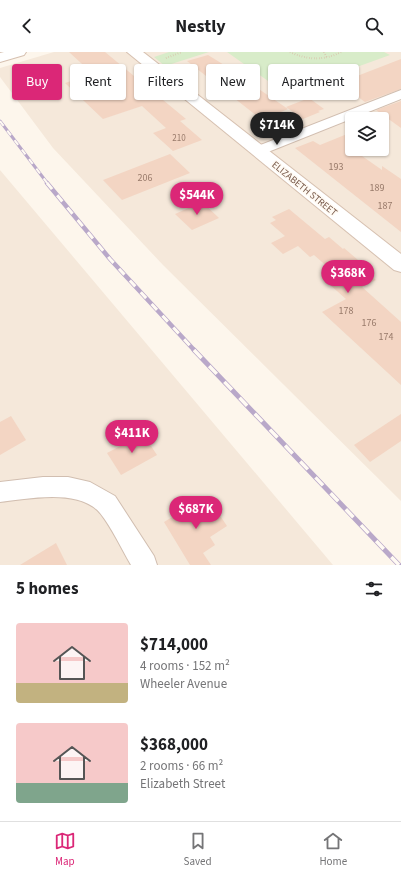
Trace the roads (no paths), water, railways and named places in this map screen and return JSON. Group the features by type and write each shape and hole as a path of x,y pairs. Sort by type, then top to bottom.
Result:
{"main road":[{"path":"0,58 19,52"},
{"name":"ELIZABETH STREET","path":"134,52 401,265"}],"street":[{"path":"258,151 401,94"},
{"path":"0,492 43,487 68,487 90,493 107,504 145,565"}],"railway":[{"path":"0,121 48,184"},
{"path":"47,183 110,259 195,351"},
{"path":"194,350 399,565"}]}
